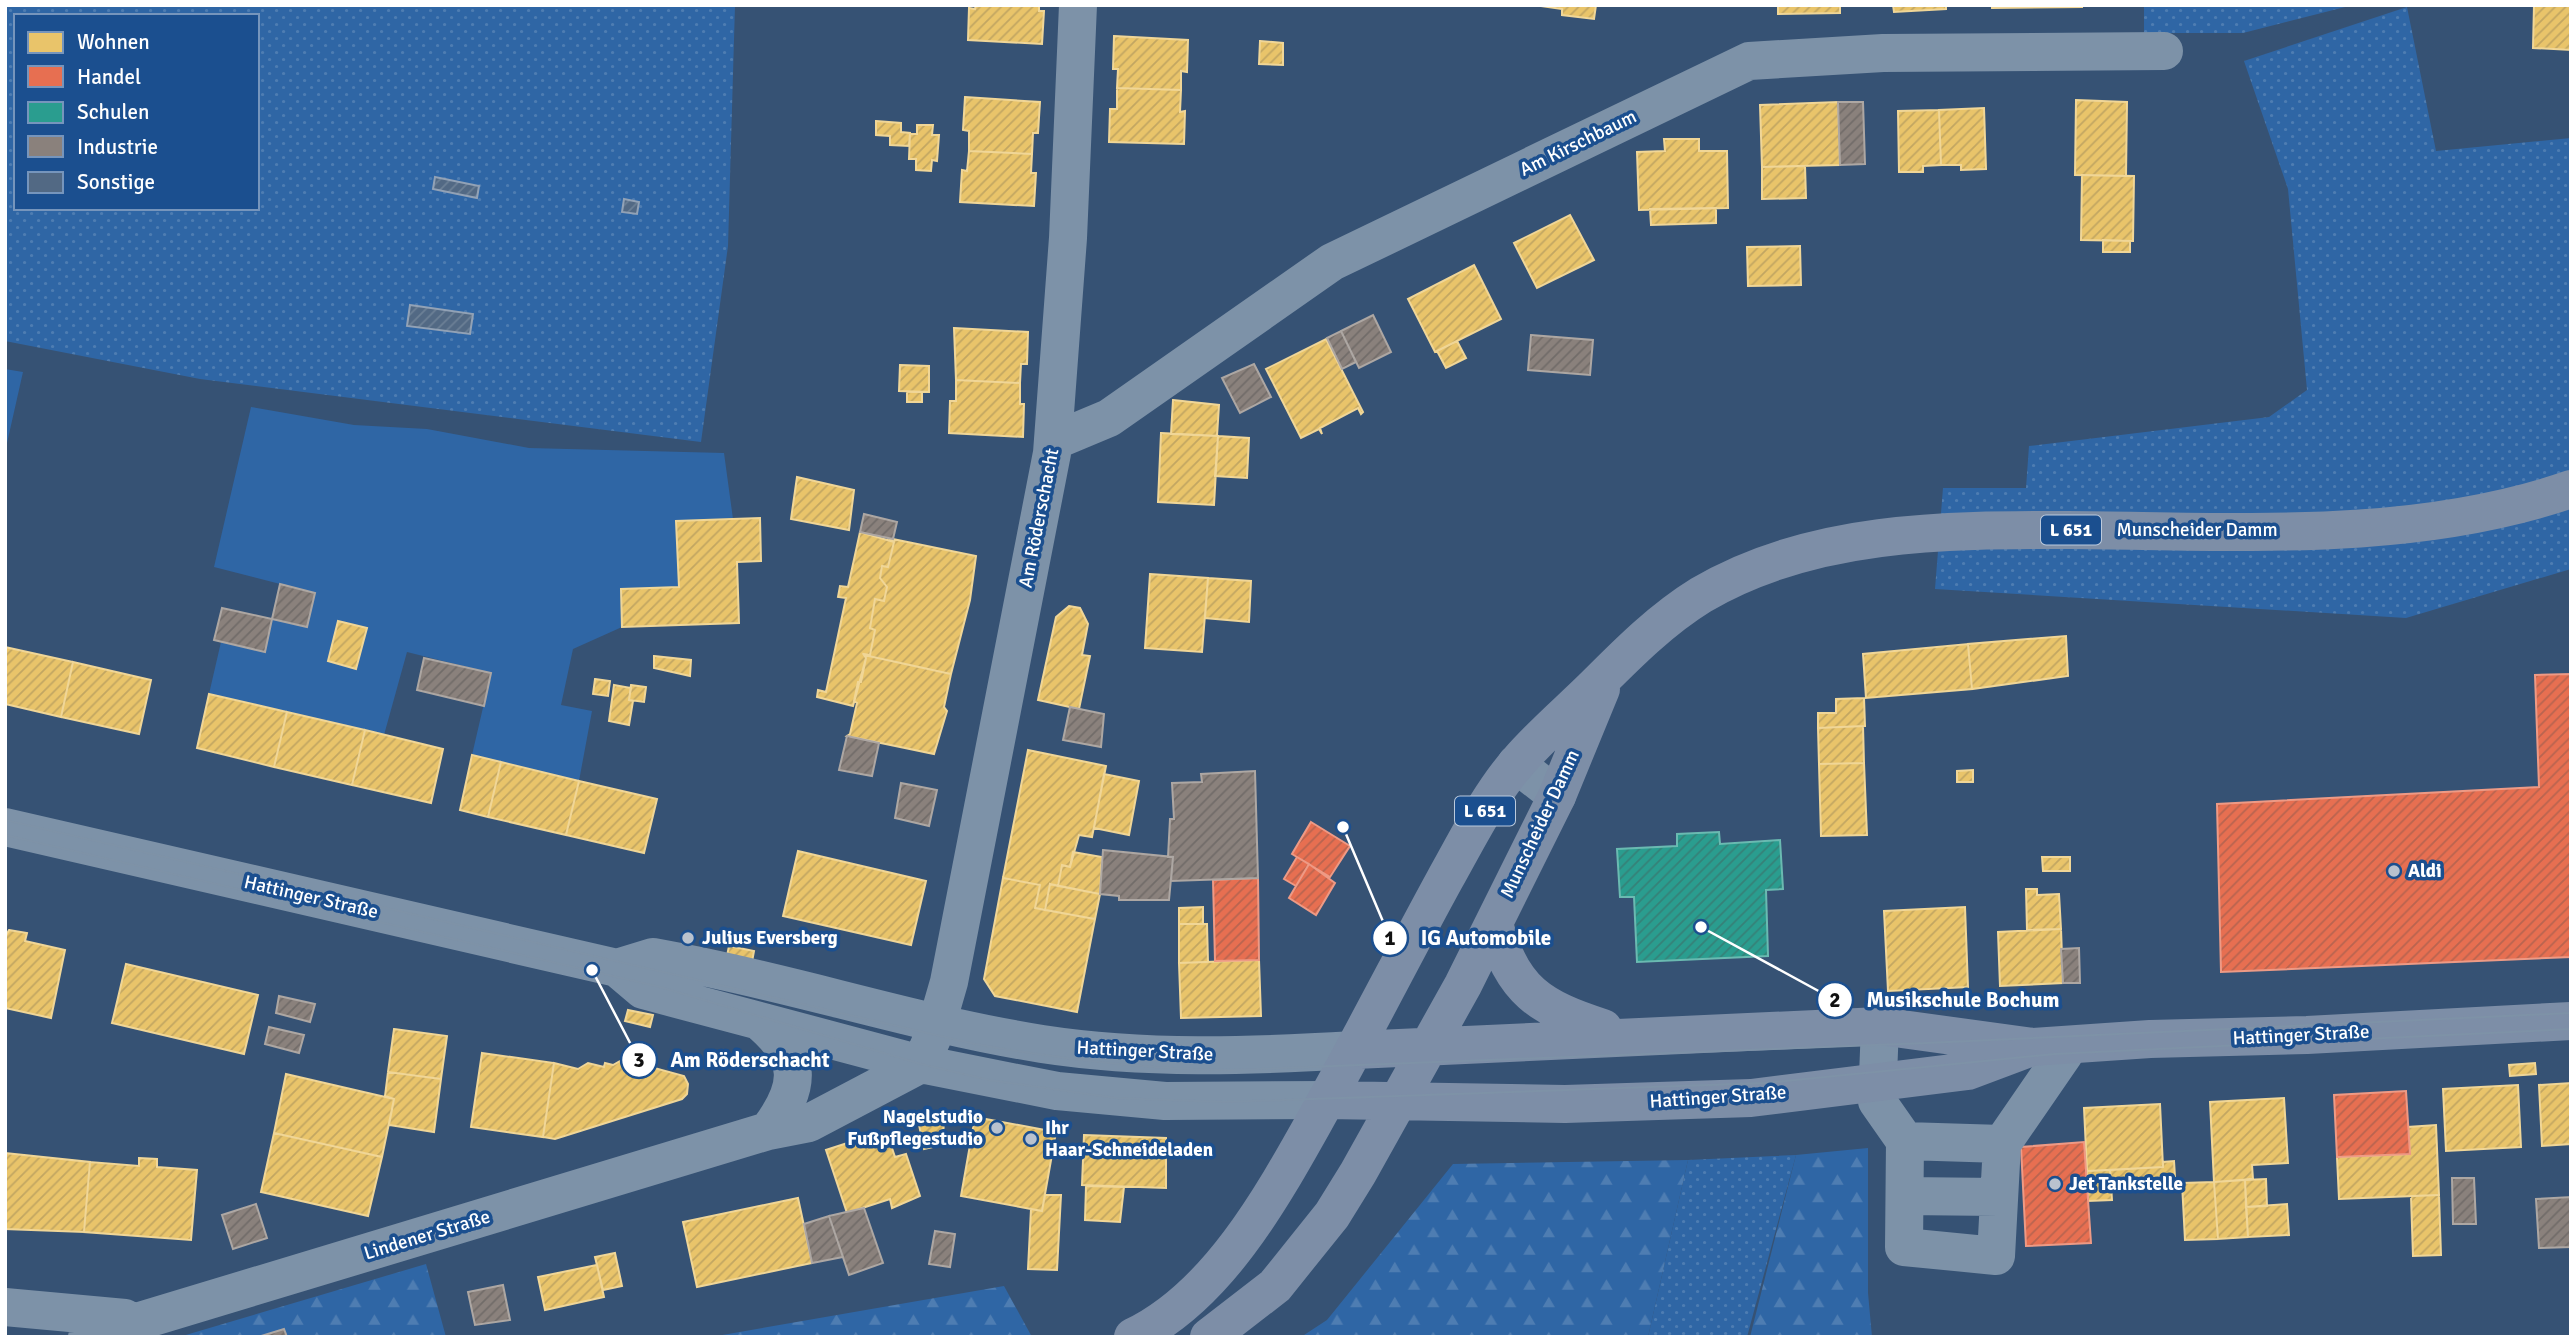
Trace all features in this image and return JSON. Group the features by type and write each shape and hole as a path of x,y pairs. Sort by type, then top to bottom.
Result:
{"main road":[{"name":"Munscheider Damm","path":"1355,1050 1461,851 1516,764 1650,632 1700,596 1757,567 1814,550 1885,538 1964,530 2294,529 2396,525 2479,513 2571,489"},
{"name":"Munscheider Damm","path":"1429,1045 1557,796 1607,674"},
{"name":"Hattinger Straße","path":"1494,923 1499,943 1523,988 1558,1014 1628,1036"},
{"name":"Hattinger Straße","path":"1355,1050 1880,1026 2048,1047 2150,1039 2307,1035 2571,1021"},
{"name":"L 651","path":"1209,1337 1275,1286 1332,1215 1399,1103 1429,1045"},
{"name":"Hattinger Straße","path":"1327,1100 1565,1104 1711,1099 1877,1084 1968,1071 2048,1047"},
{"name":"L 651","path":"1133,1337 1156,1326 1197,1291 1259,1216 1355,1050"}],"street":[{"name":"Am Röderschacht","path":"938,1022 955,954 1054,441 1068,238 1078,5"},
{"name":"Am Kirschbaum","path":"1054,441 1109,418 1332,261 1749,61 1883,53 2164,51"},
{"path":"1516,764 1557,796"},
{"name":"Hattinger Straße","path":"5,827 617,968 643,990 989,1080 1116,1098 1209,1102 1327,1100"},
{"name":"Hattinger Straße","path":"617,968 653,957 1042,1044 1139,1055 1234,1056 1355,1050"},
{"path":"759,1021 779,1038 794,1065 792,1088 786,1107 768,1131"},
{"path":"921,1064 938,1022"},
{"path":"1880,1026 1877,1101 1905,1141 1904,1247 1996,1256 2002,1144 2064,1054 2048,1047"},
{"name":"Lindener Straße","path":"87,1337 768,1131 809,1123 921,1064"},
{"path":"1905,1141 2002,1144"},
{"path":"1905,1196 1999,1197"},
{"path":"5,1307 145,1320"}],"green space":[{"path":"5,5 735,5 728,246 701,442 200,379 5,341"},
{"path":"2144,5 2353,5 2243,33 2144,33"},
{"path":"2407,7 2436,151 2571,138 2571,569 2406,618 1935,589 1943,488 2026,488 2029,446 2269,417 2307,390 2288,189 2244,61"},
{"path":"5,369 23,372 5,452"},
{"path":"251,407 354,425 427,429 529,448 724,453 733,519 677,521 679,587 622,627 573,649 561,705 592,711 579,781 472,755 491,673 407,652 384,735 209,694 221,642 264,652 272,619 307,627 315,593 214,567"},
{"path":"1868,1148 1868,1293 1872,1337 1750,1337 1796,1155"},
{"path":"1796,1155 1747,1337 1648,1337 1688,1160"},
{"path":"1688,1160 1648,1337 1301,1337 1327,1320 1453,1164"},
{"path":"426,1264 446,1337 179,1337"},
{"path":"1004,1286 1032,1337 711,1337"}],"building: Wohnen":[{"path":"976,5 1039,5 1039,11 1044,11 1042,44 968,40 969,8 975,9"},
{"path":"1596,5 1594,19 1562,15 1562,9 1541,6"},
{"path":"1778,5 1840,5 1840,13 1778,14"},
{"path":"1893,5 1946,5 1946,9 1894,12"},
{"path":"1992,5 2082,5 2082,7 1992,8"},
{"path":"2534,5 2571,5 2571,50 2533,48"},
{"path":"1114,36 1188,40 1187,72 1181,71 1181,90 1117,88 1118,69 1113,69"},
{"path":"1260,41 1283,43 1283,65 1259,64"},
{"path":"1117,88 1181,90 1180,112 1185,111 1184,144 1109,142 1110,109 1117,109"},
{"path":"965,97 1040,102 1038,133 1033,133 1032,154 969,151 969,131 963,130"},
{"path":"2076,100 2127,102 2126,176 2075,175"},
{"path":"1838,102 1840,165 1762,167 1760,105"},
{"path":"1984,108 1986,169 1961,170 1961,165 1941,165 1939,110"},
{"path":"1939,110 1941,165 1923,166 1923,172 1899,172 1898,111"},
{"path":"876,121 901,123 901,132 910,133 909,146 890,145 890,136 876,135"},
{"path":"917,125 933,125 932,135 939,135 937,161 932,160 931,171 916,170 916,159 909,159 910,134 917,134"},
{"path":"1664,139 1699,139 1699,151 1727,151 1728,208 1639,210 1637,152 1665,151"},
{"path":"969,151 1032,154 1031,173 1036,173 1034,206 960,202 962,170 967,171"},
{"path":"1805,166 1806,198 1762,199 1762,167"},
{"path":"2082,175 2134,176 2133,241 2081,240"},
{"path":"1716,208 1716,223 1651,225 1650,209"},
{"path":"1570,215 1594,260 1537,288 1514,243"},
{"path":"2103,240 2130,241 2130,252 2103,252"},
{"path":"1800,246 1801,285 1748,286 1747,247"},
{"path":"1474,265 1501,319 1435,352 1408,299"},
{"path":"954,328 1028,332 1027,364 1021,364 1020,383 956,380"},
{"path":"1326,339 1363,412 1361,414 1358,408 1320,428 1322,434 1319,429 1301,438 1266,369"},
{"path":"1457,341 1466,358 1446,368 1437,351"},
{"path":"900,365 929,366 929,392 899,391"},
{"path":"956,380 1020,383 1020,404 1024,404 1023,437 949,433 950,401 956,401"},
{"path":"907,392 922,392 922,402 907,402"},
{"path":"1173,400 1219,405 1217,436 1171,434"},
{"path":"1161,433 1218,436 1214,505 1158,502"},
{"path":"1218,436 1249,438 1247,478 1215,476"},
{"path":"797,477 854,490 849,530 791,519"},
{"path":"760,518 761,561 737,562 739,623 622,627 621,589 679,587 676,521"},
{"path":"860,532 894,542 888,567 882,566 880,578 887,587 884,601 875,599 870,628 875,630 870,655 864,654 866,658 853,706 817,697 818,690 826,692 846,598 838,597 840,586 848,587"},
{"path":"888,538 976,556 970,600 951,674 864,655 870,655 875,630 870,628 875,599 884,601 887,587 880,578 882,566 888,567 894,542"},
{"path":"1150,574 1208,578 1202,652 1145,648"},
{"path":"1208,578 1251,581 1249,622 1205,618"},
{"path":"1069,606 1080,608 1088,624 1082,655 1090,656 1079,709 1038,700 1056,617"},
{"path":"338,621 367,628 356,669 328,661"},
{"path":"2066,636 2068,676 1972,689 1968,644"},
{"path":"1968,644 1972,689 1866,698 1863,654"},
{"path":"5,647 73,662 61,717 5,704"},
{"path":"864,655 951,674 944,707 947,711 934,754 847,736 850,734 857,703 854,701 858,682 861,682 866,658"},
{"path":"654,656 691,660 690,676 654,668"},
{"path":"73,662 151,680 139,734 61,717"},
{"path":"595,679 610,681 608,696 593,694"},
{"path":"614,685 631,688 629,700 633,701 629,725 609,721"},
{"path":"631,685 646,687 644,702 629,700"},
{"path":"209,694 287,712 274,767 197,748"},
{"path":"1864,698 1865,726 1818,728 1818,713 1836,713 1836,699"},
{"path":"287,712 365,730 352,785 274,767"},
{"path":"1863,726 1864,763 1819,764 1818,728"},
{"path":"365,730 443,749 431,803 352,785"},
{"path":"1028,750 1106,766 1092,837 1079,835 1070,867 1062,865 1058,886 1050,884 1045,910 1035,908 1040,885 1003,878"},
{"path":"472,755 501,762 488,817 460,810"},
{"path":"501,762 579,781 566,835 488,817"},
{"path":"1864,763 1867,835 1821,836 1819,764"},
{"path":"1973,770 1973,782 1957,782 1957,771"},
{"path":"1104,774 1139,781 1129,835 1094,828"},
{"path":"579,781 657,799 644,853 566,835"},
{"path":"798,851 926,881 911,945 783,916"},
{"path":"1073,852 1102,857 1100,894 1058,886 1062,865 1070,867"},
{"path":"2042,857 2070,857 2070,871 2043,871"},
{"path":"1003,878 1040,885 1035,908 1095,919 1077,1012 995,996 984,979"},
{"path":"1050,884 1100,894 1095,919 1045,910"},
{"path":"2026,889 2037,889 2037,895 2059,894 2061,929 2027,930"},
{"path":"1203,907 1203,924 1179,924 1179,908"},
{"path":"1965,907 1968,987 1888,991 1884,911"},
{"path":"1179,924 1207,924 1208,962 1179,963"},
{"path":"2061,929 2063,983 2000,986 1998,932"},
{"path":"9,930 27,933 25,941 65,950 51,1018 5,1008 5,937"},
{"path":"729,946 754,951 752,962 727,956"},
{"path":"1259,960 1261,1016 1181,1018 1179,963"},
{"path":"126,964 258,995 244,1054 112,1023"},
{"path":"628,1010 653,1015 650,1027 625,1021"},
{"path":"394,1029 447,1036 441,1079 388,1072"},
{"path":"482,1053 554,1063 543,1137 471,1127"},
{"path":"622,1060 642,1072 651,1067 684,1076 688,1084 687,1094 682,1099 555,1139 543,1137 554,1063 578,1069 588,1063 604,1067 605,1063 613,1065"},
{"path":"2535,1063 2536,1074 2510,1076 2509,1065"},
{"path":"388,1072 441,1079 434,1132 389,1125 394,1099 385,1096"},
{"path":"286,1074 394,1099 382,1157 274,1133"},
{"path":"2571,1083 2571,1144 2542,1146 2539,1085"},
{"path":"2518,1085 2521,1147 2446,1151 2443,1089"},
{"path":"2284,1098 2288,1163 2252,1165 2253,1179 2214,1182 2210,1102"},
{"path":"2160,1104 2163,1167 2087,1171 2084,1108"},
{"path":"945,1112 942,1145 924,1149 918,1120"},
{"path":"975,1117 1056,1132 1042,1211 961,1196"},
{"path":"2436,1125 2439,1195 2339,1199 2337,1157 2410,1154 2408,1127"},
{"path":"274,1133 382,1157 368,1216 261,1192"},
{"path":"878,1133 889,1139 895,1157 906,1154 920,1196 892,1208 890,1199 847,1213 826,1150"},
{"path":"1084,1135 1166,1138 1166,1188 1082,1185"},
{"path":"5,1153 90,1162 84,1232 5,1229"},
{"path":"139,1158 157,1159 157,1167 197,1170 191,1240 84,1232 90,1162 139,1166"},
{"path":"2174,1161 2175,1177 2111,1180 2110,1170 2163,1167 2163,1162"},
{"path":"2110,1170 2112,1200 2088,1201 2087,1171"},
{"path":"2266,1179 2267,1206 2246,1207 2245,1180"},
{"path":"2245,1180 2248,1237 2218,1239 2214,1182"},
{"path":"2214,1182 2218,1239 2185,1240 2182,1183"},
{"path":"1086,1186 1124,1187 1120,1222 1085,1220"},
{"path":"1045,1195 1061,1195 1057,1270 1028,1269 1031,1209 1042,1211"},
{"path":"2439,1195 2441,1255 2413,1256 2411,1196"},
{"path":"798,1198 812,1263 697,1287 683,1222"},
{"path":"2287,1204 2289,1235 2248,1237 2246,1207"},
{"path":"615,1253 622,1286 603,1290 595,1257"},
{"path":"597,1265 604,1297 545,1310 538,1277"}],"building: Handel":[{"name":"Aldi","path":"2571,674 2571,957 2221,972 2217,804 2539,787 2535,675"},
{"path":"1311,822 1350,846 1330,877 1292,854"},
{"path":"1297,857 1309,864 1296,886 1284,879"},
{"path":"1309,864 1335,883 1316,915 1289,898"},
{"path":"1258,878 1259,960 1215,961 1213,880"},
{"path":"2406,1091 2410,1154 2337,1157 2334,1095"},
{"name":"Jet Tankstelle","path":"2084,1142 2091,1243 2026,1246 2021,1147"}],"building: Schulen":[{"path":"1719,832 1720,844 1780,840 1783,889 1766,890 1768,956 1637,962 1634,897 1620,897 1617,849 1677,846 1677,834"}],"building: Industrie":[{"path":"1838,102 1863,102 1865,164 1840,165"},
{"path":"1373,315 1391,352 1359,368 1341,331"},
{"path":"1341,331 1356,362 1342,369 1327,338"},
{"path":"1531,335 1593,340 1590,375 1528,370"},
{"path":"1254,364 1271,397 1240,413 1222,378"},
{"path":"864,514 897,522 893,539 860,532"},
{"path":"280,584 315,593 307,627 272,619"},
{"path":"222,608 272,619 265,652 214,640"},
{"path":"424,658 491,673 484,706 417,690"},
{"path":"1070,707 1104,714 1101,747 1063,740"},
{"path":"847,736 879,743 872,776 839,770"},
{"path":"1255,771 1258,878 1171,881 1173,857 1168,857 1170,819 1174,819 1172,783 1202,782 1201,774"},
{"path":"901,783 937,790 929,826 895,818"},
{"path":"1103,850 1173,857 1169,900 1119,900 1119,896 1100,894"},
{"path":"2079,948 2080,983 2063,983 2061,949"},
{"path":"279,996 315,1004 310,1022 276,1013"},
{"path":"269,1027 304,1035 299,1053 265,1044"},
{"path":"2452,1178 2474,1178 2476,1224 2453,1224"},
{"path":"2571,1197 2571,1247 2539,1248 2536,1199"},
{"path":"256,1204 267,1238 233,1249 222,1215"},
{"path":"864,1208 883,1263 849,1275 829,1216"},
{"path":"829,1216 843,1257 812,1263 804,1224"},
{"path":"935,1231 955,1234 950,1267 929,1264"},
{"path":"503,1285 510,1320 475,1325 468,1292"},
{"path":"284,1329 287,1337 258,1337"}],"building: Sonstige":[{"path":"435,177 479,186 477,198 433,189"},
{"path":"624,199 639,202 637,214 622,212"},
{"path":"410,305 473,314 470,334 407,326"}],"tram line":[{"path":"5,820 975,1044 1134,1066 1231,1070 1927,1043 2571,1013"},
{"path":"5,835 660,987 921,1064 989,1080 1116,1098 1224,1102 1765,1083 2055,1054 2571,1029"}],"place":[{"name":"IG Automobile","path":"1343,827"},
{"name":"Aldi","path":"2394,871"},
{"name":"Musikschule Bochum","path":"1701,927"},
{"name":"Julius Eversberg","path":"688,938"},
{"name":"Am Röderschacht","path":"592,970"},
{"name":"Nagelstudio Fußpflegestudio","path":"997,1128"},
{"name":"Ihr Haar-Schneideladen","path":"1031,1139"},
{"name":"Jet Tankstelle","path":"2055,1184"}]}
